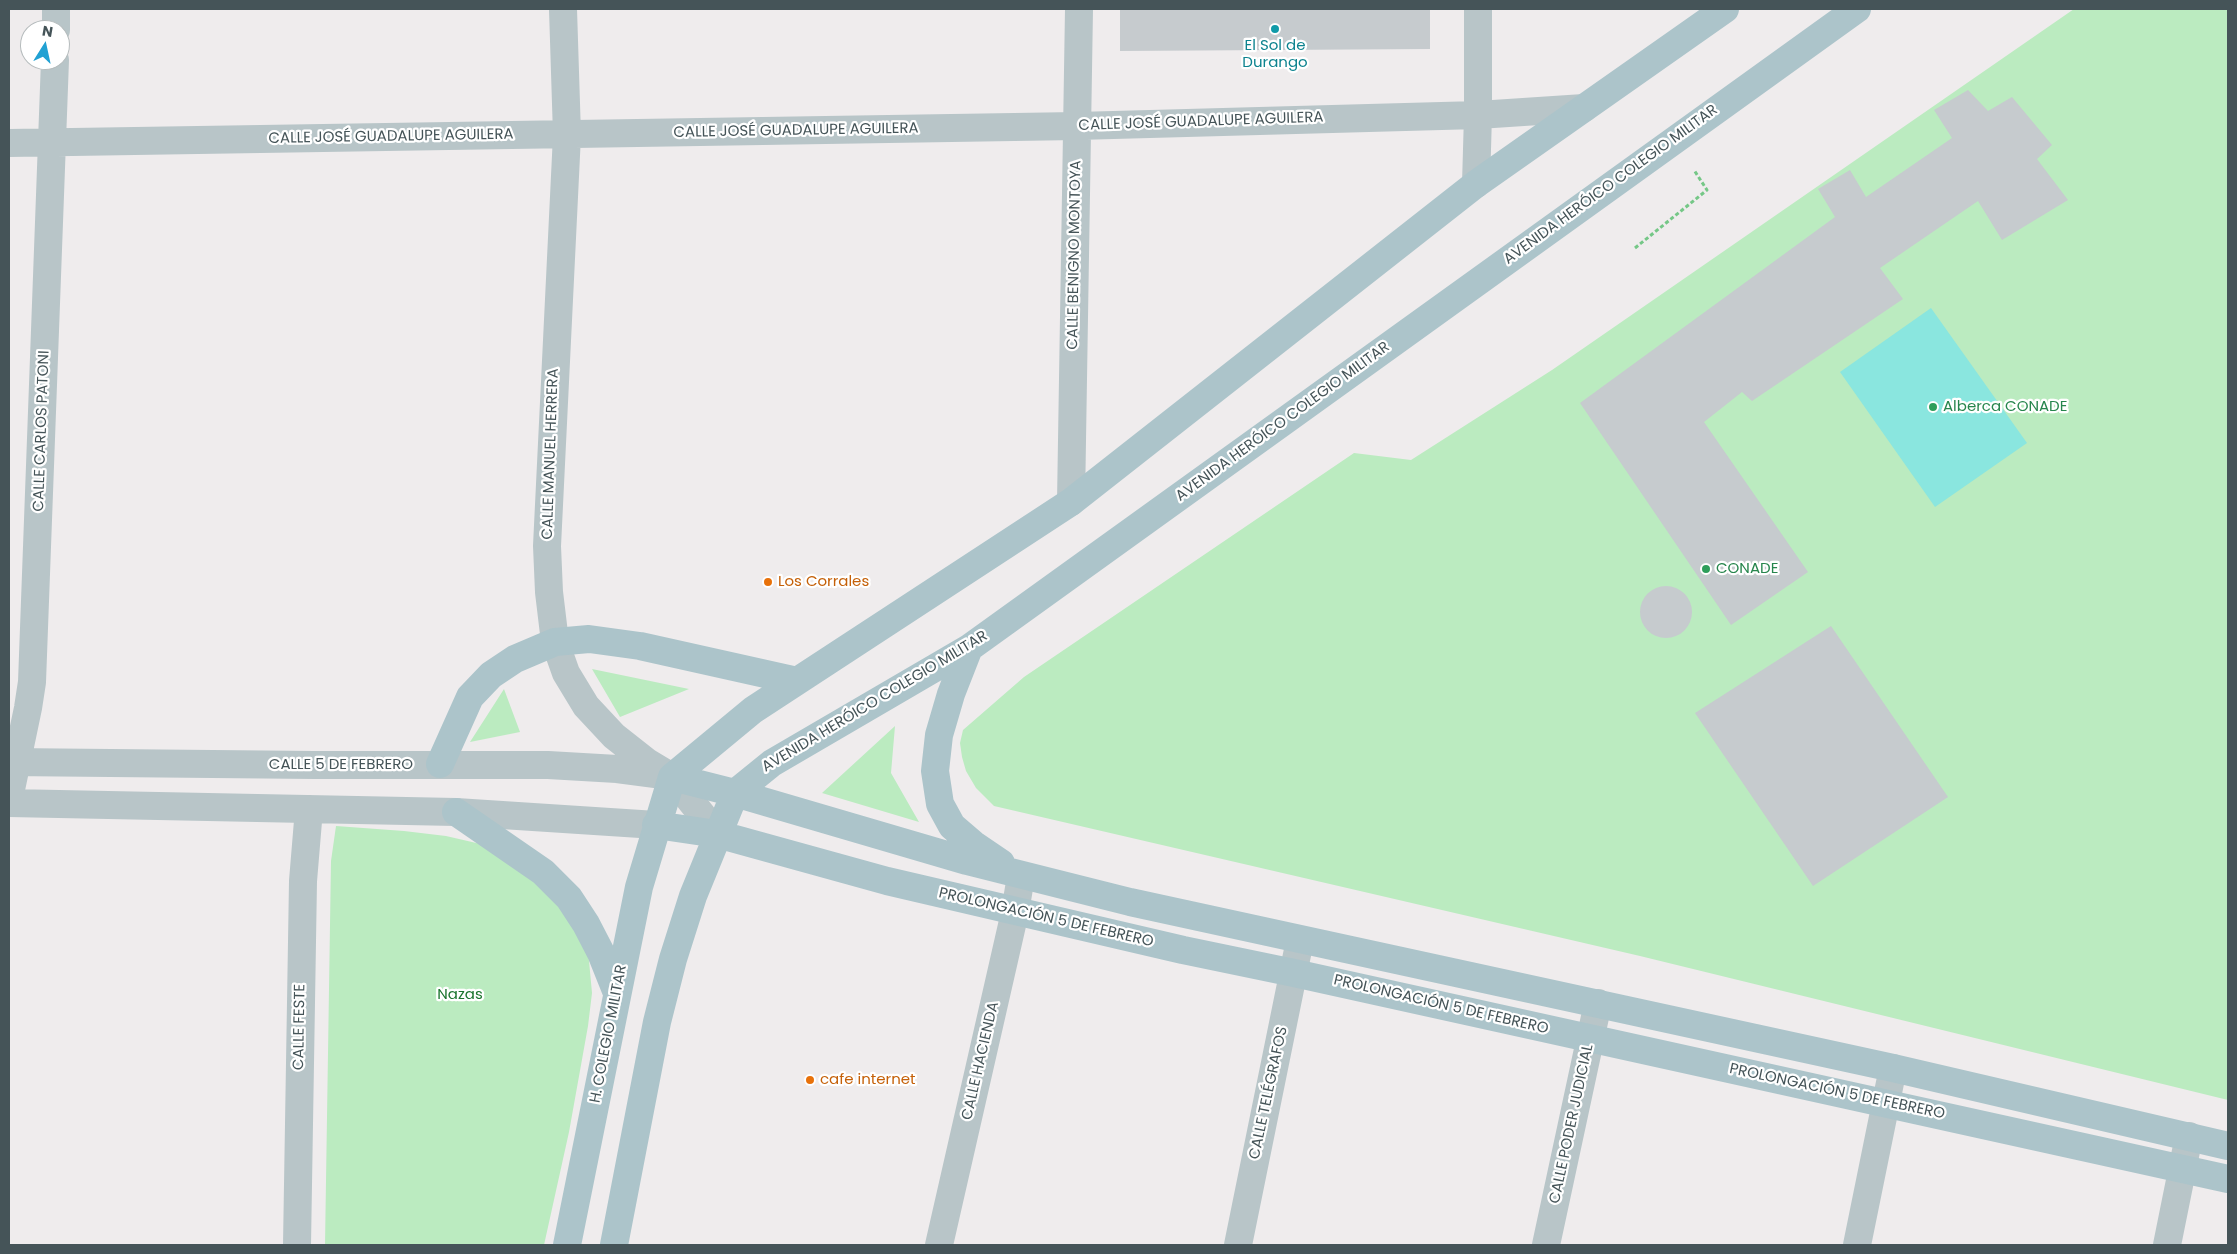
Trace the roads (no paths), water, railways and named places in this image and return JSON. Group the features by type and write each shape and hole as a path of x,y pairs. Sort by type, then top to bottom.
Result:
{"main road":[{"path":"656,825 672,777 753,710 1072,502 1476,184 1725,9"},
{"name":"AVENIDA HERÓICO COLEGIO MILITAR","path":"717,834 735,793 772,763 969,648 1857,9"},
{"path":"440,764 470,697 491,675 515,659 555,642 589,639 640,646 797,681"},
{"path":"969,648 951,694 939,734 935,771 940,804 952,826 973,844 1020,876"},
{"path":"672,777 735,793 1020,876 1300,940 1893,1068 2228,1146"},
{"path":"456,812 543,872 568,898 590,931 617,993"},
{"name":"PROLONGACIÓN 5 DE FEBRERO","path":"656,825 717,834 887,881 1183,950 2228,1179"},
{"name":"H. COLEGIO MILITAR","path":"566,1245 639,886 656,825"},
{"path":"614,1245 662,1004 693,896 717,834"}],"street":[{"name":"CALLE MANUEL HERRERA","path":"563,9 566,135 547,546 549,592 555,642 566,673 586,706 614,736 647,762 672,777 717,834"},
{"name":"CALLE BENIGNO MONTOYA","path":"1072,502 1079,9"},
{"path":"1476,184 1478,9"},
{"name":"CALLE CARLOS PATONI","path":"9,801 13,762 32,682 56,70"},
{"name":"CALLE JOSÉ GUADALUPE AGUILERA","path":"9,143 1077,126 1478,115 1584,108"},
{"name":"CALLE 5 DE FEBRERO","path":"13,762 548,764 617,769 672,777"},
{"path":"9,801 456,812 656,825"},
{"name":"CALLE FESTE","path":"297,1245 303,881 309,809"},
{"name":"CALLE HACIENDA","path":"939,1245 1015,912 1020,876"},
{"name":"CALLE TELÉGRAFOS","path":"1238,1245 1300,940"},
{"name":"CALLE PODER JUDICIAL","path":"1546,1245 1598,1003"},
{"path":"1857,1245 1893,1068"},
{"path":"2167,1245 2189,1136"}],"water":[{"name":"Alberca CONADE","path":"1931,308 2027,443 1935,507 1840,372"}],"place":[{"name":"El Sol de Durango","path":"1275,29"},
{"name":"Alberca CONADE","path":"1933,407"},
{"name":"CONADE","path":"1706,569"},
{"name":"Los Corrales","path":"768,582"},
{"name":"cafe internet","path":"810,1080"}],"park label":[{"name":"Nazas","path":"460,995"}]}
